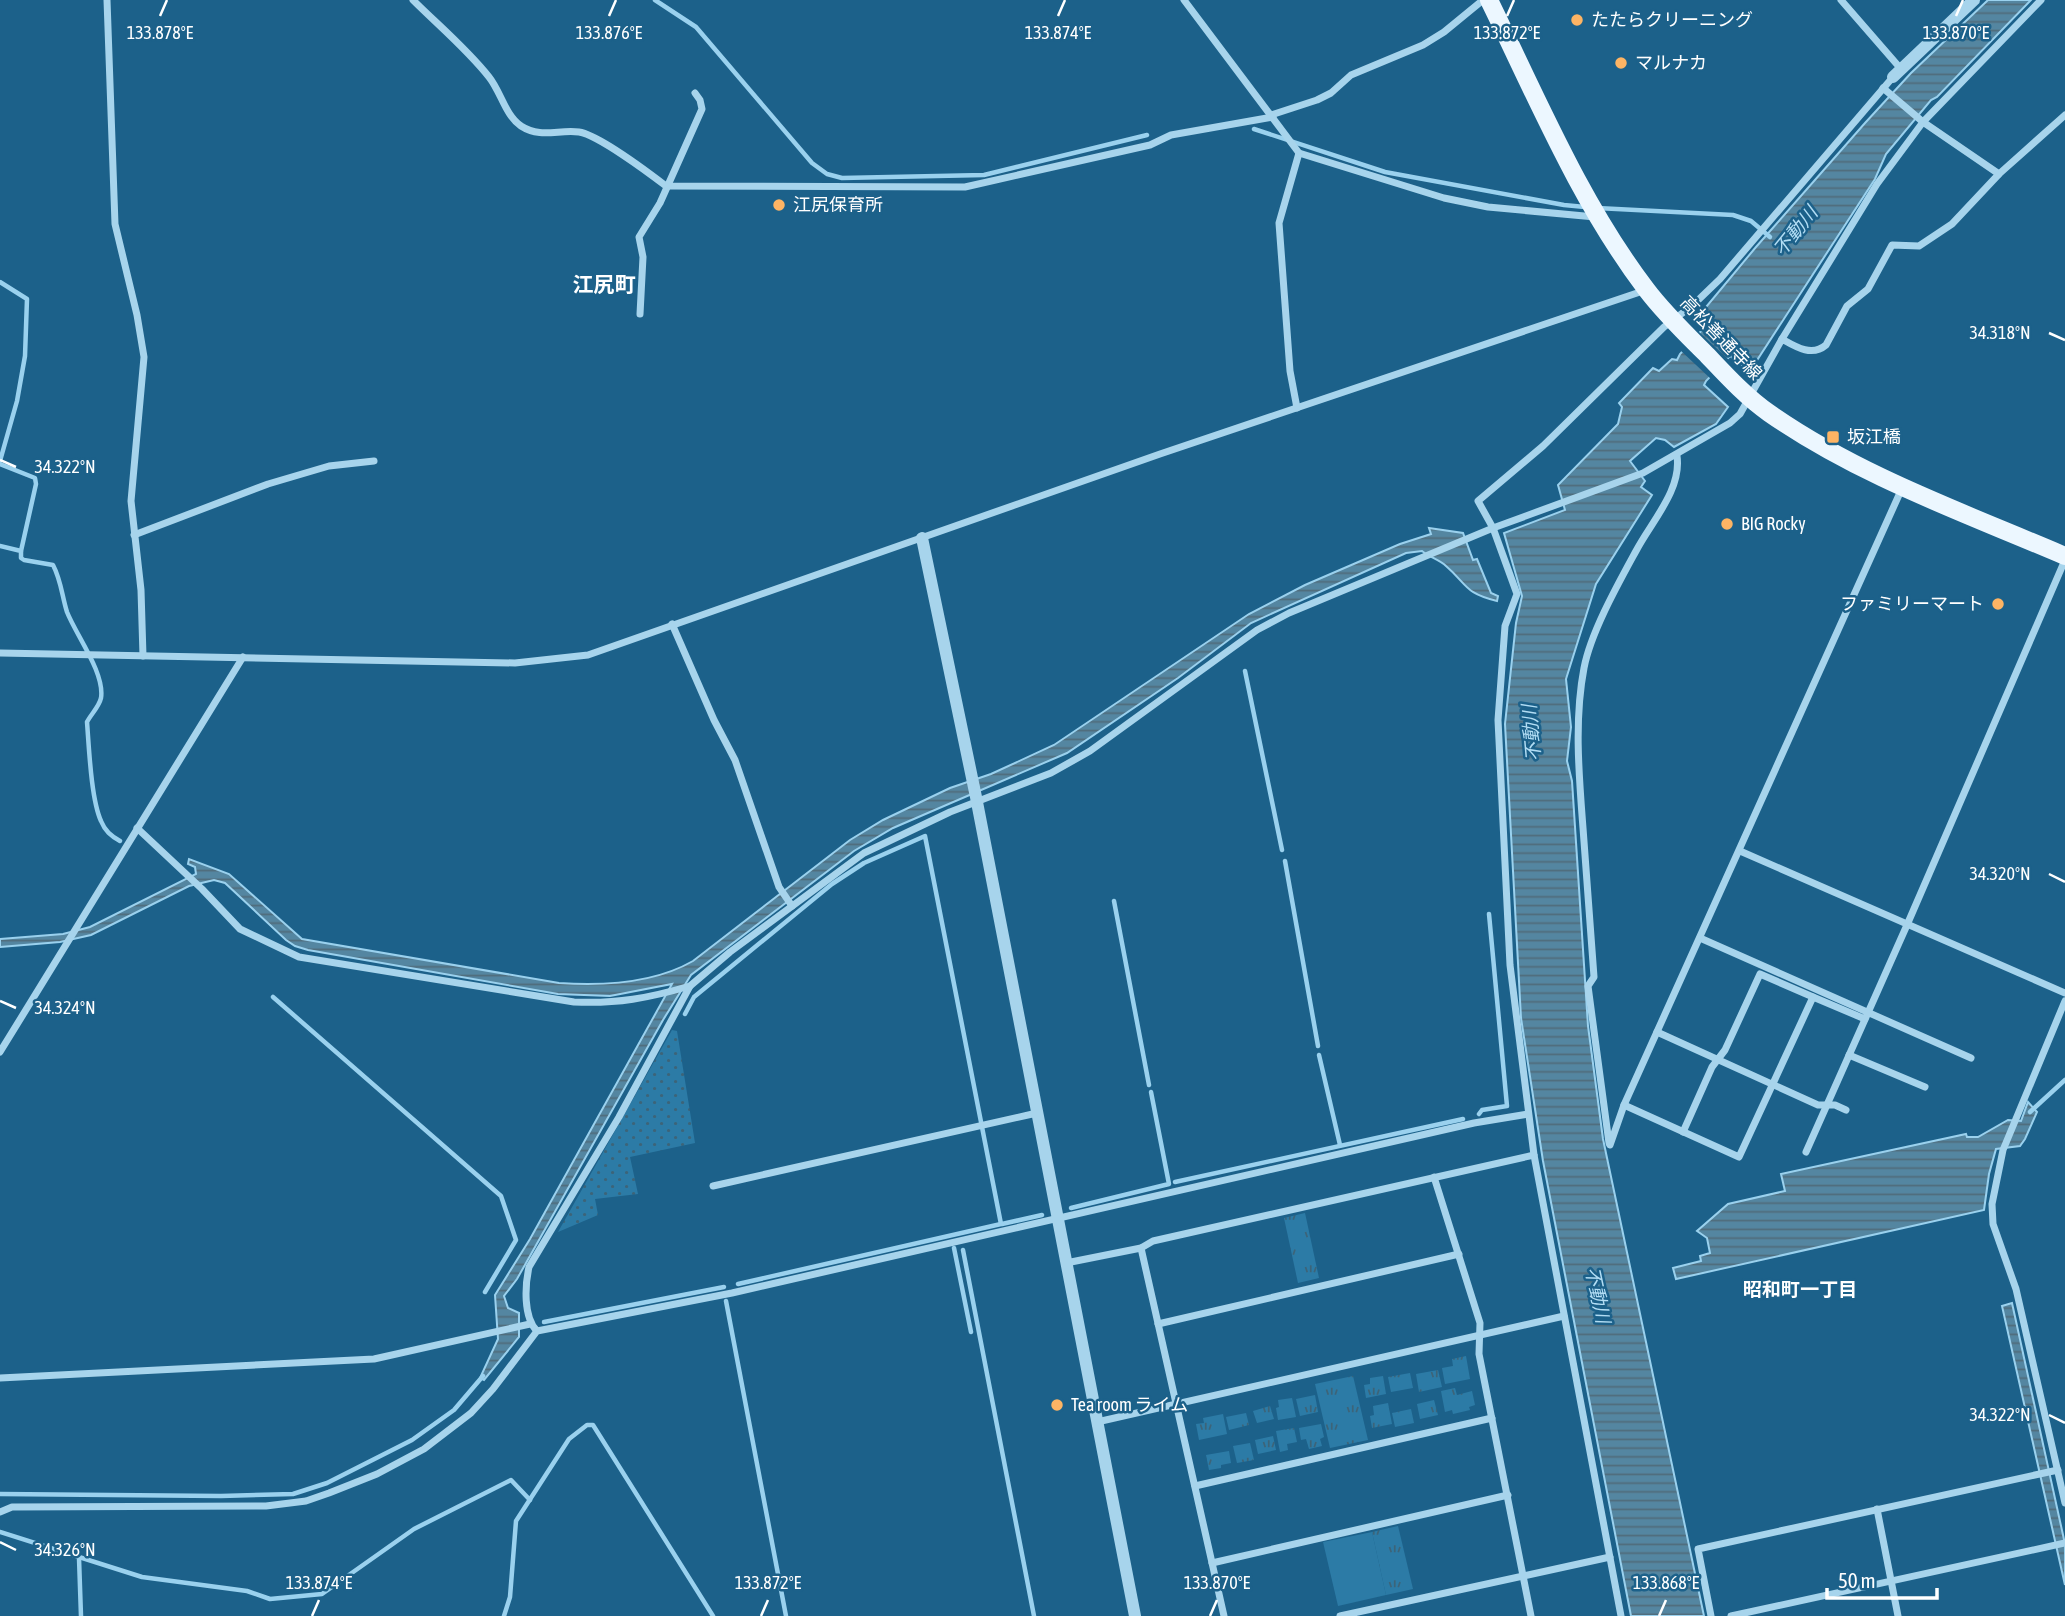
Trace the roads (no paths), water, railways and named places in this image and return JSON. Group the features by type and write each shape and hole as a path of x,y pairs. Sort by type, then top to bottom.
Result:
{"main road":[{"name":"高松善通寺線","path":"1489,0 1594,210 1646,290 1749,398 1829,450 2065,558"}],"street":[{"path":"107,0 115,224 144,357 131,501 141,590 143,656"},
{"path":"413,0 490,78 507,110 519,125 543,134 579,132 590,136 638,165 666,186 965,187 1150,145 1171,135 1272,116 1317,100 1365,68 1423,45 1444,32 1483,0"},
{"path":"1184,0 1299,153 1444,198 1488,207 1594,210"},
{"path":"1841,0 1897,73"},
{"path":"1621,1616 1528,1114 1510,965 1498,720 1505,626 1517,594 1493,528 1478,501 1543,446 1720,279 1886,90 1897,73 1974,0"},
{"path":"137,828 240,929 299,957 574,1002 607,1004 687,987 790,904 864,853 976,800 1051,773 1090,751 1257,630 1353,585 1493,528 1643,473 1677,456 1730,423 1740,414 1782,339 1920,119 2041,0"},
{"path":"1886,90 1920,119 1999,174"},
{"path":"640,314 643,257 639,237 660,203 702,109 695,93"},
{"path":"1782,339 1797,348 1821,350 1847,306 1868,289 1892,245 1924,244 1952,224 1999,174 2065,115"},
{"path":"1297,408 1290,372 1279,223 1299,153"},
{"path":"0,653 515,663 588,655 1297,408 1646,290"},
{"path":"1677,456 1679,468 1666,501 1636,550 1594,637 1584,666 1580,703 1579,778 1594,977 1588,986 1609,1145 1624,1105 1903,486"},
{"path":"134,535 268,484 329,466 374,461"},
{"path":"922,538 972,779 1135,1616"},
{"path":"1806,1152 2065,558"},
{"path":"672,624 735,760 779,887 790,904"},
{"path":"0,1052 243,657"},
{"path":"1740,851 2065,993"},
{"path":"1700,938 1867,1016"},
{"path":"1683,1132 1759,974 1971,1058"},
{"path":"527,1325 526,1281 529,1267 619,1117 687,987"},
{"path":"1624,1105 1739,1157 1813,997"},
{"path":"2065,1001 2003,1150 1992,1205 1993,1224 2016,1289 2054,1470 2065,1503"},
{"path":"1657,1032 1818,1105 1835,1105 1846,1110"},
{"path":"1849,1055 1925,1087"},
{"path":"713,1186 1037,1113"},
{"path":"0,1512 12,1507 266,1506 306,1501 377,1474 448,1433 493,1389 537,1331 732,1293 1474,1123 1528,1114"},
{"path":"1066,1263 1141,1248 1153,1241 1534,1155"},
{"path":"1434,1177 1480,1323 1479,1354 1531,1616"},
{"path":"1141,1248 1224,1616"},
{"path":"1158,1324 1459,1254"},
{"path":"1097,1422 1564,1316"},
{"path":"0,1378 374,1359 527,1325 537,1331"},
{"path":"1195,1486 1492,1418"},
{"path":"1711,1616 1698,1549 2054,1470"},
{"path":"1212,1563 1508,1495"},
{"path":"1877,1510 1898,1616"},
{"path":"1731,1616 2065,1543"},
{"path":"1340,1616 1610,1557"}],"water":[{"name":"不動川","path":"1988,0 2031,0 1937,97 1931,100 1886,154 1875,179 1750,371 1730,356 1706,381 1704,385 1728,407 1716,424 1674,447 1665,440 1656,438 1630,461 1645,481 1641,487 1652,495 1596,584 1566,679 1571,727 1567,761 1572,781 1588,1026 1603,1139 1704,1616 1631,1616 1543,1161 1521,1018 1505,724 1516,623 1522,596 1504,533 1565,510 1558,485 1618,424 1622,407 1619,403 1653,368 1659,371 1672,359 1677,360 1704,328 1701,313 1756,247 1911,73"},
{"path":"1429,528 1463,533 1473,560 1477,559 1491,593 1498,596 1497,601 1467,588 1444,564 1422,551 1406,553 1251,623 1178,678 1067,753 893,828 854,851 691,975 517,1279 504,1296 508,1308 519,1313 519,1337 484,1380 480,1378 498,1339 495,1295 530,1239 672,984 610,996 558,994 308,950 286,940 225,883 214,880 189,886 91,935 60,942 0,947 0,939 63,934 90,927 196,874 195,867 188,864 189,859 229,874 302,939 559,983 628,982 661,975 693,961 850,840 883,820 950,788 991,774 1054,745 1249,614 1305,585 1400,544 1431,534"},
{"path":"2028,1102 2037,1112 2020,1146 1996,1149 1984,1210 1676,1279 1673,1268 1701,1261 1700,1256 1710,1253 1707,1238 1697,1231 1728,1204 1785,1191 1781,1174 1966,1134 1967,1137 1978,1137 2008,1120 2021,1121"},
{"path":"2012,1303 2065,1544 2065,1585 2002,1306"}],"waterway":[{"path":"655,0 696,27 812,163 827,174 842,178 984,175 1147,135"},
{"path":"1254,129 1385,172 1585,207"},
{"name":"不動川","path":"1597,208 1733,215 1751,221 1770,237"},
{"path":"0,282 27,299 25,356 17,401 0,461"},
{"path":"0,464 35,478 36,484 21,551"},
{"path":"0,546 21,551 21,558 24,560 53,565 56,571 67,612 99,677 101,698 87,722 93,787 103,825 120,841"},
{"path":"1245,671 1282,850"},
{"path":"685,1014 694,997 832,884 864,863 925,836 1001,1224 738,1284"},
{"path":"1285,861 1318,1046"},
{"path":"1114,901 1149,1085"},
{"path":"1479,1114 1482,1110 1507,1106 1489,914"},
{"path":"273,997 501,1196 516,1240 485,1292"},
{"path":"1319,1055 1340,1145"},
{"path":"2030,1112 2065,1080"},
{"path":"1071,1208 1169,1184 1151,1092"},
{"path":"1175,1182 1463,1119"},
{"path":"1002,1224 1042,1215"},
{"path":"954,1248 971,1332"},
{"path":"963,1250 1034,1616"},
{"path":"544,1322 724,1287"},
{"path":"726,1301 786,1616"},
{"path":"0,1494 293,1494 327,1483 412,1440 454,1410 483,1376"},
{"path":"504,1616 510,1597 516,1521 569,1439 587,1425 593,1425 713,1616"},
{"path":"0,1532 142,1577 247,1591 270,1599 322,1594 414,1529 511,1480 530,1500"},
{"path":"79,1558 81,1616"}],"place":[{"name":"たたらクリーニング","path":"1577,20"},
{"name":"マルナカ","path":"1621,63"},
{"name":"江尻保育所","path":"779,205"},
{"name":"坂江橋","path":"1833,437"},
{"name":"BIG Rocky","path":"1727,524"},
{"name":"ファミリーマート","path":"1998,604"},
{"name":"Tea room ライム","path":"1057,1405"}],"district":[{"name":"江尻町","path":"604,285"},
{"name":"昭和町一丁目","path":"1800,1289"}]}
